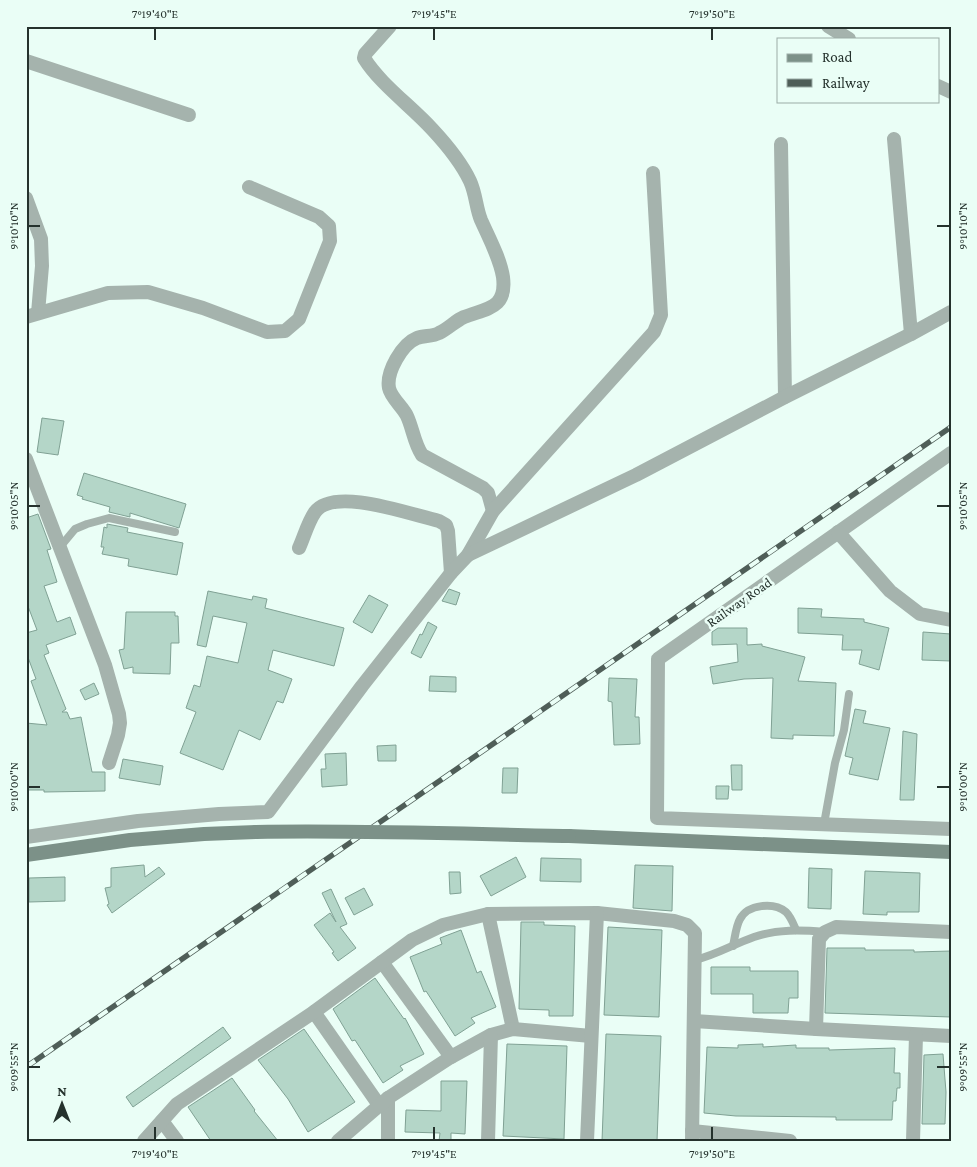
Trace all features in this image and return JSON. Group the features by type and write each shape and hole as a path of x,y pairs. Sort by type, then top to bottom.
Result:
{"main road":[{"path":"30,855 130,840 204,834 308,831 569,836 951,852"}],"street":[{"path":"390,26 365,54 364,58 376,73 433,129 458,160 474,193 477,210 501,266 503,294 492,308 464,317 439,334 412,340 394,361 389,374 389,389 407,415 418,449 422,455 482,488 488,493 493,512"},
{"path":"828,26 847,38"},
{"path":"26,61 189,115"},
{"path":"894,139 911,334"},
{"path":"781,144 786,397"},
{"path":"30,855 28,836 138,821 268,812 362,686 468,555 493,512 654,332 659,324 661,315 654,173"},
{"path":"27,203 41,239 42,266 32,315 108,293 148,292 203,308 267,332 284,331 299,319 330,241 329,226 319,217 249,188"},
{"path":"468,555 636,475 951,312"},
{"name":"Railway Road","path":"824,824 657,818 658,659 951,453"},
{"path":"26,459 105,666 119,714 119,729 109,763"},
{"path":"299,548 315,512 324,504 356,500 439,521 446,525 451,574"},
{"path":"838,532 890,591 920,614 951,620"},
{"path":"824,824 951,829"},
{"path":"587,1141 598,913"},
{"path":"144,1141 177,1104 314,1012 412,940 443,924 488,914 598,913 674,921 687,925 695,933 692,1136 790,1141"},
{"path":"488,914 513,1030"},
{"path":"816,1030 818,940 825,932 836,927 951,932"},
{"path":"382,962 451,1057"},
{"path":"314,1012 383,1102 388,1141"},
{"path":"694,1021 816,1030 951,1036"},
{"path":"338,1141 383,1102 451,1057 491,1035 513,1030 591,1036"},
{"path":"488,1141 491,1035"},
{"path":"913,1141 916,1035"},
{"path":"162,1121 177,1141"}],"lane":[{"path":"60,547 75,529 109,518 175,532"},
{"path":"824,824 835,763 844,730 849,694"},
{"path":"733,946 740,919 758,906 770,905 786,912 791,917 796,930"},
{"path":"695,960 713,955 754,937 796,930 825,932"}],"building":[{"path":"42,418 64,421 58,455 37,452"},
{"path":"84,473 186,504 179,528 130,513 130,517 109,512 110,507 82,499 83,497 77,495"},
{"path":"38,514 51,549 47,550 57,582 44,586 57,622 70,617 76,634 46,645 49,653 44,655 66,709 62,712 67,712 70,719 81,717 92,772 105,772 105,791 44,792 44,790 26,790 26,723 47,725 31,681 36,679 26,652 26,633 37,630 26,601 26,518"},
{"path":"107,524 128,528 127,532 183,543 177,575 128,566 129,559 102,554 104,547 101,547 104,527 107,528"},
{"path":"449,589 460,593 456,605 442,601"},
{"path":"208,591 252,600 253,596 267,599 265,608 344,628 334,666 273,650 268,670 292,679 283,703 277,701 260,740 239,730 223,770 180,753 196,712 186,708 194,685 200,687 207,656 238,663 247,623 213,616 206,647 197,645"},
{"path":"369,595 388,605 372,633 353,622"},
{"path":"798,608 822,609 821,617 864,619 864,622 889,628 879,670 859,664 862,650 842,650 843,635 798,633"},
{"path":"126,612 175,612 175,616 178,616 179,643 171,643 170,674 133,673 133,667 124,669 119,650 124,649"},
{"path":"428,622 437,627 421,658 411,653"},
{"path":"718,628 747,628 747,645 762,644 762,646 805,657 798,681 836,683 834,736 793,735 793,739 771,738 773,678 744,679 713,684 710,667 738,662 737,644 712,645 712,632"},
{"path":"923,632 951,634 951,661 922,660"},
{"path":"430,676 456,677 456,692 429,691"},
{"path":"609,678 637,679 635,717 639,717 640,744 614,745 612,702 608,701"},
{"path":"94,683 99,694 85,700 80,690"},
{"path":"855,709 866,711 863,723 890,728 878,780 849,774 853,758 845,756"},
{"path":"903,731 917,734 914,800 900,800"},
{"path":"396,745 396,761 378,761 377,746"},
{"path":"346,753 347,785 322,787 321,769 326,769 325,754"},
{"path":"123,759 163,766 160,785 119,778"},
{"path":"731,765 742,765 742,790 732,790"},
{"path":"503,768 518,768 517,793 502,793"},
{"path":"716,786 729,786 728,799 716,799"},
{"path":"516,857 526,877 491,896 480,876"},
{"path":"541,858 581,859 581,882 540,881"},
{"path":"144,865 145,877 159,867 165,874 112,913 107,905 109,904 105,888 111,887 111,868"},
{"path":"635,865 673,866 672,911 633,908"},
{"path":"809,868 832,869 831,909 808,908"},
{"path":"865,871 920,873 919,912 887,912 887,915 863,914"},
{"path":"449,872 460,872 461,893 450,894"},
{"path":"65,877 65,901 29,902 29,878"},
{"path":"364,888 373,905 354,915 345,898"},
{"path":"331,889 347,924 340,927 356,948 338,961 332,953 334,952 314,925 330,913 336,922 322,893"},
{"path":"521,922 544,922 544,925 575,926 573,1016 549,1016 549,1010 519,1009"},
{"path":"608,927 662,930 659,1017 604,1015"},
{"path":"461,930 477,973 481,971 496,1007 471,1018 475,1023 455,1036 426,991 424,992 410,957 442,944 440,938"},
{"path":"827,948 914,950 914,952 951,951 951,1017 825,1013"},
{"path":"711,967 750,967 750,971 798,971 798,998 789,998 788,1013 753,1013 753,994 711,994"},
{"path":"375,978 405,1018 424,1054 400,1066 403,1070 383,1083 355,1040 352,1041 333,1009"},
{"path":"223,1027 231,1038 133,1107 126,1097"},
{"path":"304,1029 355,1102 308,1132 288,1099 258,1060"},
{"path":"606,1034 661,1036 657,1141 602,1141"},
{"path":"507,1044 567,1046 564,1139 503,1136"},
{"path":"763,1044 763,1047 796,1045 796,1048 829,1048 829,1050 895,1048 894,1073 900,1073 900,1088 897,1088 896,1101 893,1101 892,1120 836,1120 836,1117 736,1116 704,1113 707,1047 738,1048 738,1045"},
{"path":"943,1054 946,1092 945,1124 922,1124 924,1055"},
{"path":"232,1078 254,1111 278,1141 211,1141 188,1107"},
{"path":"441,1081 467,1081 465,1134 451,1133 451,1141 439,1141 440,1133 405,1132 406,1110 441,1111"}],"railway":[{"path":"26,1067 951,427"}]}
